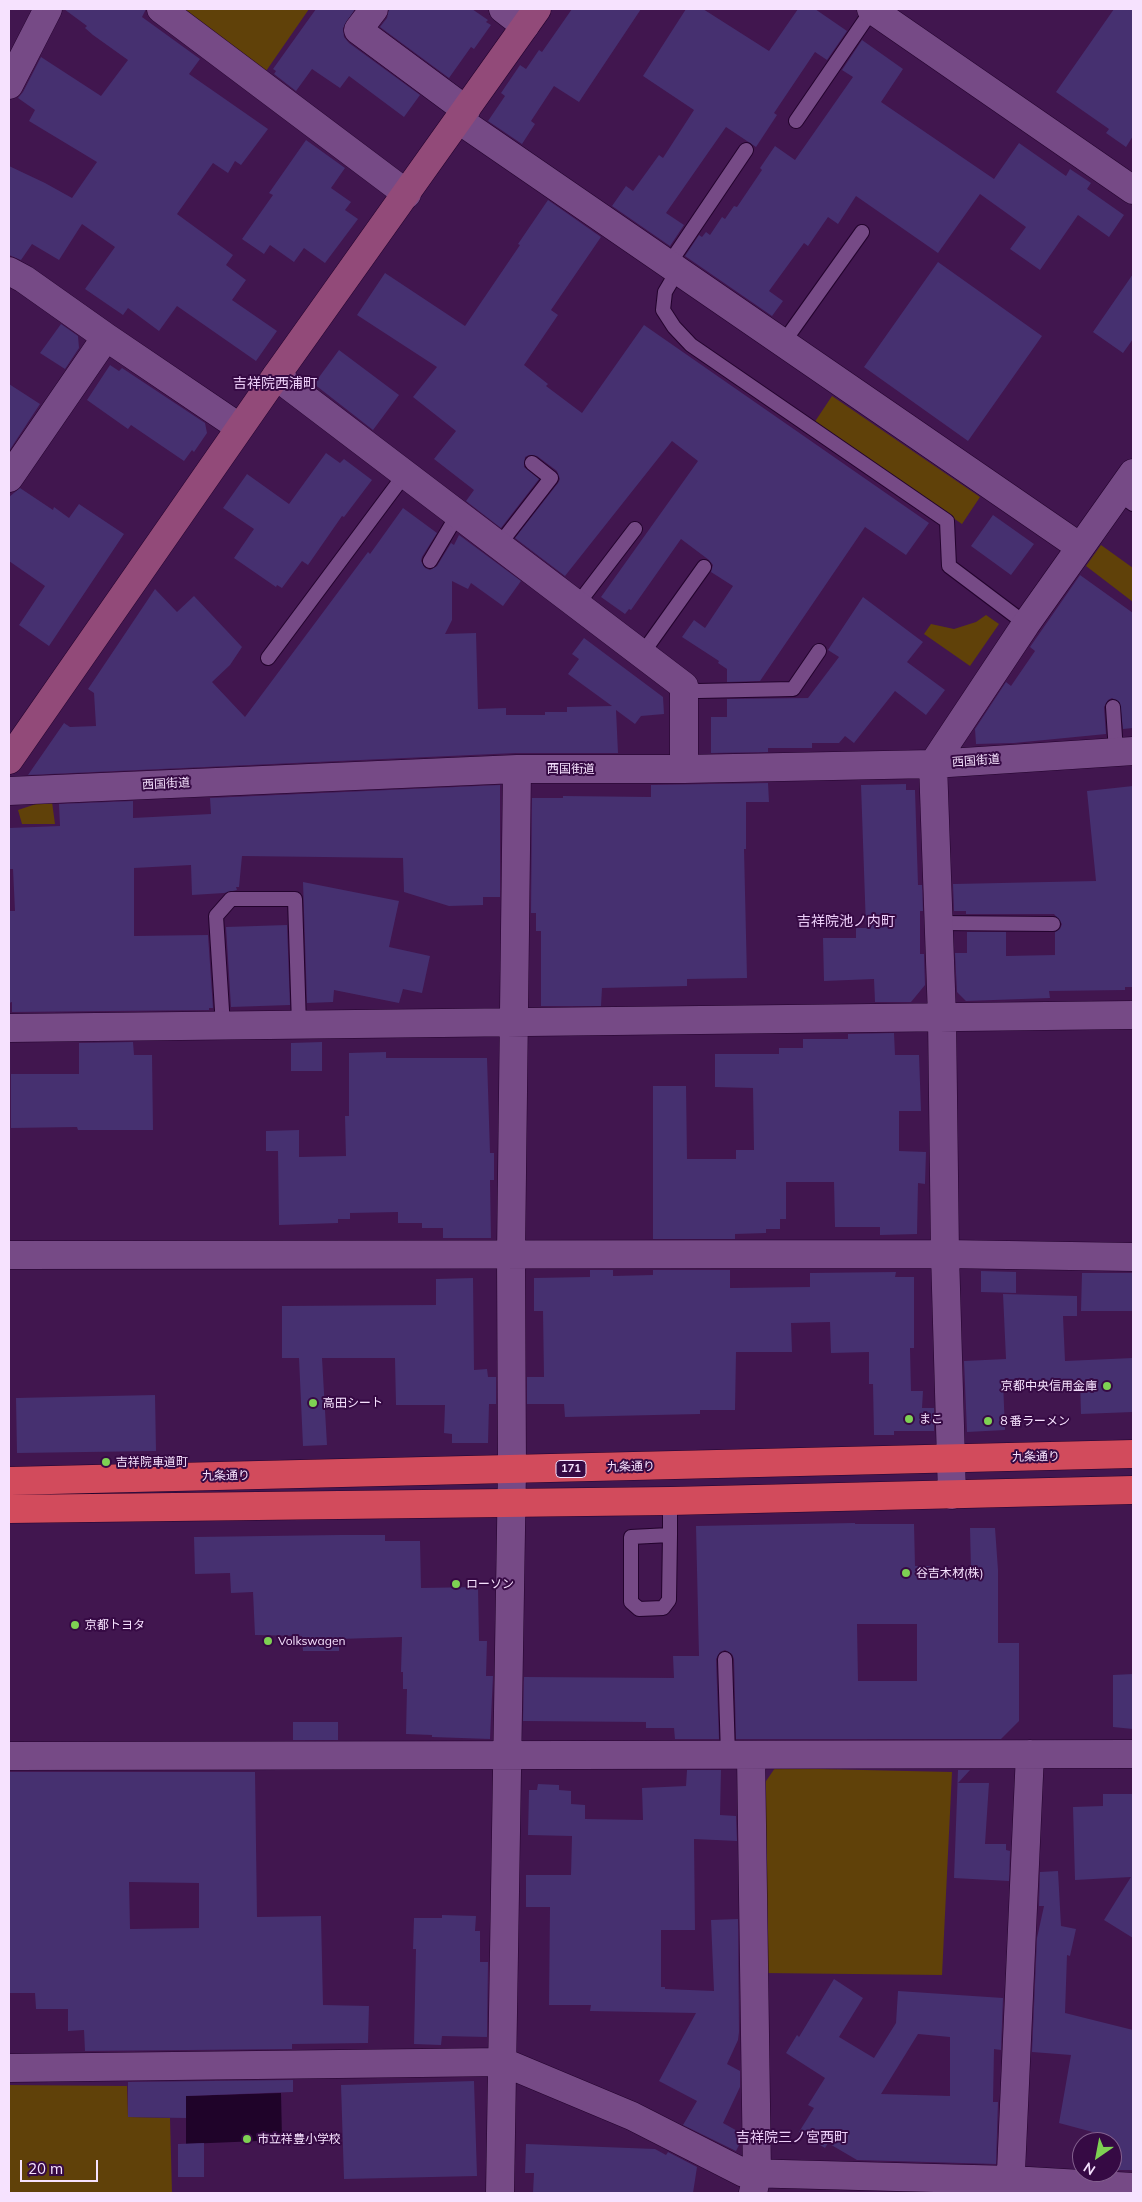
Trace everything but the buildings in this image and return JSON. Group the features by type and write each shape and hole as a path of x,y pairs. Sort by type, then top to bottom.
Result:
{"highway":[{"name":"九条通り","path":"9,1481 1133,1454"},
{"path":"9,1509 670,1501 1133,1490"}],"street":[{"path":"9,85 48,9"},
{"path":"161,9 407,194"},
{"path":"374,9 358,30 462,115 673,267 1080,547"},
{"path":"13,746 531,17 503,9"},
{"path":"872,9 1133,190"},
{"path":"9,271 24,279 106,338 239,427"},
{"path":"12,466 106,338"},
{"path":"276,376 684,686 684,769"},
{"path":"952,1495 945,1254 942,1017 933,764 1026,624 1080,547 1128,490"},
{"name":"西国街道","path":"9,791 517,769 684,769 933,764 1125,752"},
{"path":"500,2193 512,1470 511,1254 517,769"},
{"path":"9,1028 1133,1015"},
{"path":"9,1255 945,1254 1133,1257"},
{"path":"1011,2187 1030,1754"},
{"path":"9,1756 1133,1754"},
{"path":"740,1755 755,2184"},
{"path":"9,2068 502,2062 632,2116 744,2173 755,2184 1133,2187"}],"lane":[{"path":"796,121 872,9"},
{"path":"746,150 673,267 665,292 663,310 674,327 691,345 947,521 949,566 1026,624"},
{"path":"783,343 862,232"},
{"path":"499,546 551,478 532,463"},
{"path":"268,658 405,474"},
{"path":"430,562 458,514"},
{"path":"577,605 635,529"},
{"path":"642,654 704,567"},
{"path":"684,686 698,691 793,689 819,651"},
{"path":"1113,707 1125,752"},
{"path":"223,1026 216,916 231,899 295,899 299,1025"},
{"path":"939,923 1053,924"},
{"path":"670,1501 670,1535 669,1600 663,1608 639,1609 631,1602 630,1537 670,1535"},
{"path":"725,1659 740,1755"}],"shaded area":[{"path":"182,9 309,9 264,74"},
{"path":"832,396 980,497 962,524 814,423"},
{"path":"1101,545 1133,568 1133,602 1086,566"},
{"path":"986,615 999,624 970,666 924,634 931,624 954,629 976,622"},
{"path":"52,802 55,824 22,824 18,810 36,804"},
{"path":"775,1768 952,1772 942,1975 763,1973 764,1784"},
{"path":"9,2085 127,2086 128,2117 170,2118 172,2193 9,2193"},
{"path":"281,2093 282,2140 186,2144 186,2096"}],"place":[{"name":"京都中央信用金庫","path":"1107,1386"},
{"name":"高田シート","path":"313,1403"},
{"name":"まこ","path":"909,1419"},
{"name":"８番ラーメン","path":"988,1421"},
{"name":"吉祥院車道町","path":"106,1462"},
{"name":"谷吉木材(株)","path":"906,1573"},
{"name":"ローソン","path":"456,1584"},
{"name":"京都トヨタ","path":"75,1625"},
{"name":"Volkswagen","path":"268,1641"},
{"name":"市立祥豊小学校","path":"247,2139"}],"district":[{"name":"吉祥院西浦町","path":"275,384"},
{"name":"吉祥院池ノ内町","path":"846,922"},
{"name":"吉祥院三ノ宮西町","path":"792,2138"}]}
